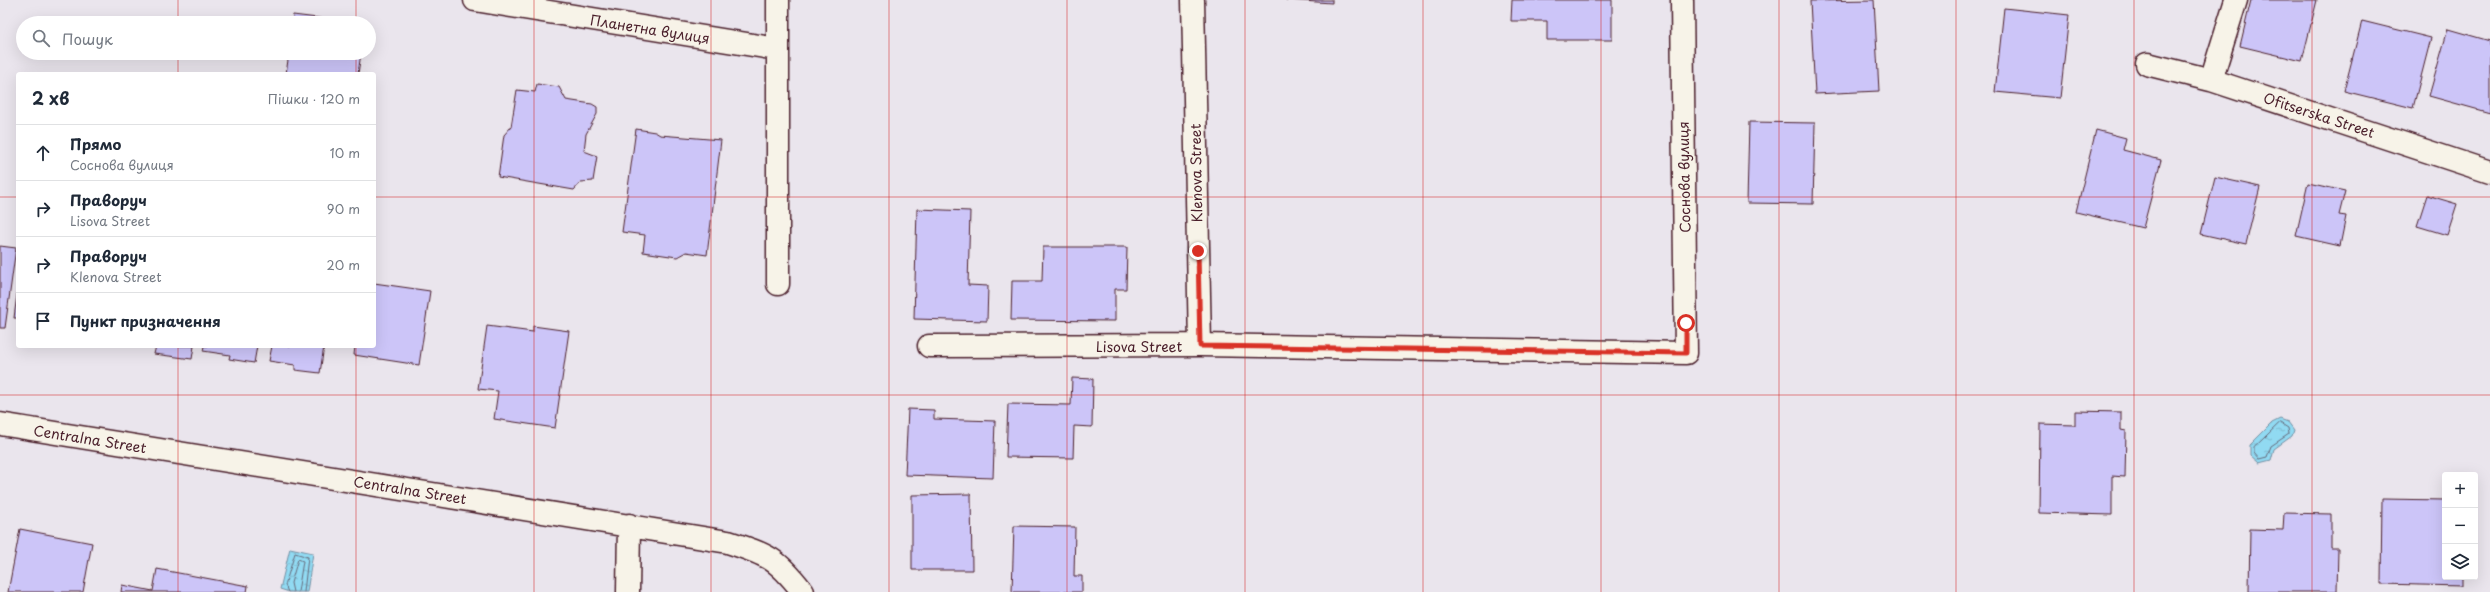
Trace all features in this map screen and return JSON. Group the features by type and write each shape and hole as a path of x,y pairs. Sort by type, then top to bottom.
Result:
{"street":[{"name":"Планетна вулиця","path":"475,0 777,49"},
{"path":"778,0 778,284"},
{"name":"Klenova Street","path":"1193,0 1200,346"},
{"name":"Соснова вулиця","path":"1682,0 1686,353"},
{"path":"2211,80 2236,0"},
{"name":"Ofitserska Street","path":"2147,64 2211,80 2490,172"},
{"name":"Lisova Street","path":"929,346 1200,346 1686,353"},
{"name":"Centralna Street","path":"0,424 728,542 764,554 784,568 803,592"},
{"path":"628,592 630,525"}],"water":[{"path":"2280,419 2288,422 2294,430 2292,436 2274,449 2271,460 2259,463 2250,455 2250,445 2272,423"},
{"path":"290,548 313,553 307,592 289,592 280,589"}],"building":[{"path":"1286,0 1332,0 1332,3"},
{"path":"1512,0 1612,0 1612,40 1547,40 1547,21 1511,21"},
{"path":"1874,0 1879,91 1815,94 1810,1"},
{"path":"2251,0 2317,0 2302,61 2240,46"},
{"path":"2004,8 2069,15 2060,98 1995,92"},
{"path":"2362,21 2431,38 2413,108 2344,91"},
{"path":"2448,29 2490,41 2490,113 2429,96"},
{"path":"288,60 360,60 358,72 286,72"},
{"path":"537,84 559,87 566,100 592,104 597,107 597,114 586,134 584,151 597,156 593,181 581,182 574,190 498,177 504,135 511,127 517,90 535,92"},
{"path":"1749,122 1815,123 1813,204 1747,203"},
{"path":"636,129 655,132 660,135 721,140 707,255 686,252 677,257 643,252 645,235 622,232"},
{"path":"2096,130 2126,138 2123,150 2161,160 2143,228 2076,212"},
{"path":"2215,177 2260,187 2246,244 2201,234"},
{"path":"2308,183 2345,191 2339,215 2346,216 2340,246 2296,236"},
{"path":"2427,195 2457,204 2447,235 2417,226"},
{"path":"917,209 970,211 968,285 988,286 987,321 914,319"},
{"path":"0,246 16,248 5,328 0,328"},
{"path":"1043,247 1127,247 1126,289 1115,289 1115,321 1011,320 1012,281 1042,281"},
{"path":"376,283 430,291 419,365 354,355 355,348 376,348"},
{"path":"16,302 16,318 14,318"},
{"path":"487,326 533,332 533,326 569,331 555,428 494,419 498,391 478,389"},
{"path":"156,348 194,348 192,359 154,354"},
{"path":"204,348 257,348 254,363 229,359 230,355 203,351"},
{"path":"272,348 324,348 320,373 295,370 295,365 269,361"},
{"path":"1072,378 1093,379 1092,427 1074,426 1073,458 1006,457 1008,404 1071,405"},
{"path":"908,409 934,410 934,419 995,421 993,478 905,475"},
{"path":"2075,411 2121,412 2121,430 2126,431 2125,477 2112,476 2112,515 2039,513 2040,424 2075,425"},
{"path":"971,494 972,570 912,570 912,495"},
{"path":"2382,499 2442,500 2442,580 2462,580 2462,586 2381,584"},
{"path":"2284,513 2331,514 2331,548 2338,548 2337,592 2249,592 2250,529 2283,530"},
{"path":"1014,526 1075,527 1074,576 1082,576 1082,592 1012,592"},
{"path":"20,529 92,543 83,592 8,592"},
{"path":"157,569 248,586 247,592 121,592 122,585 153,591"}],"route":[{"path":"1198,251 1200,346 1686,353 1686,323"}]}
